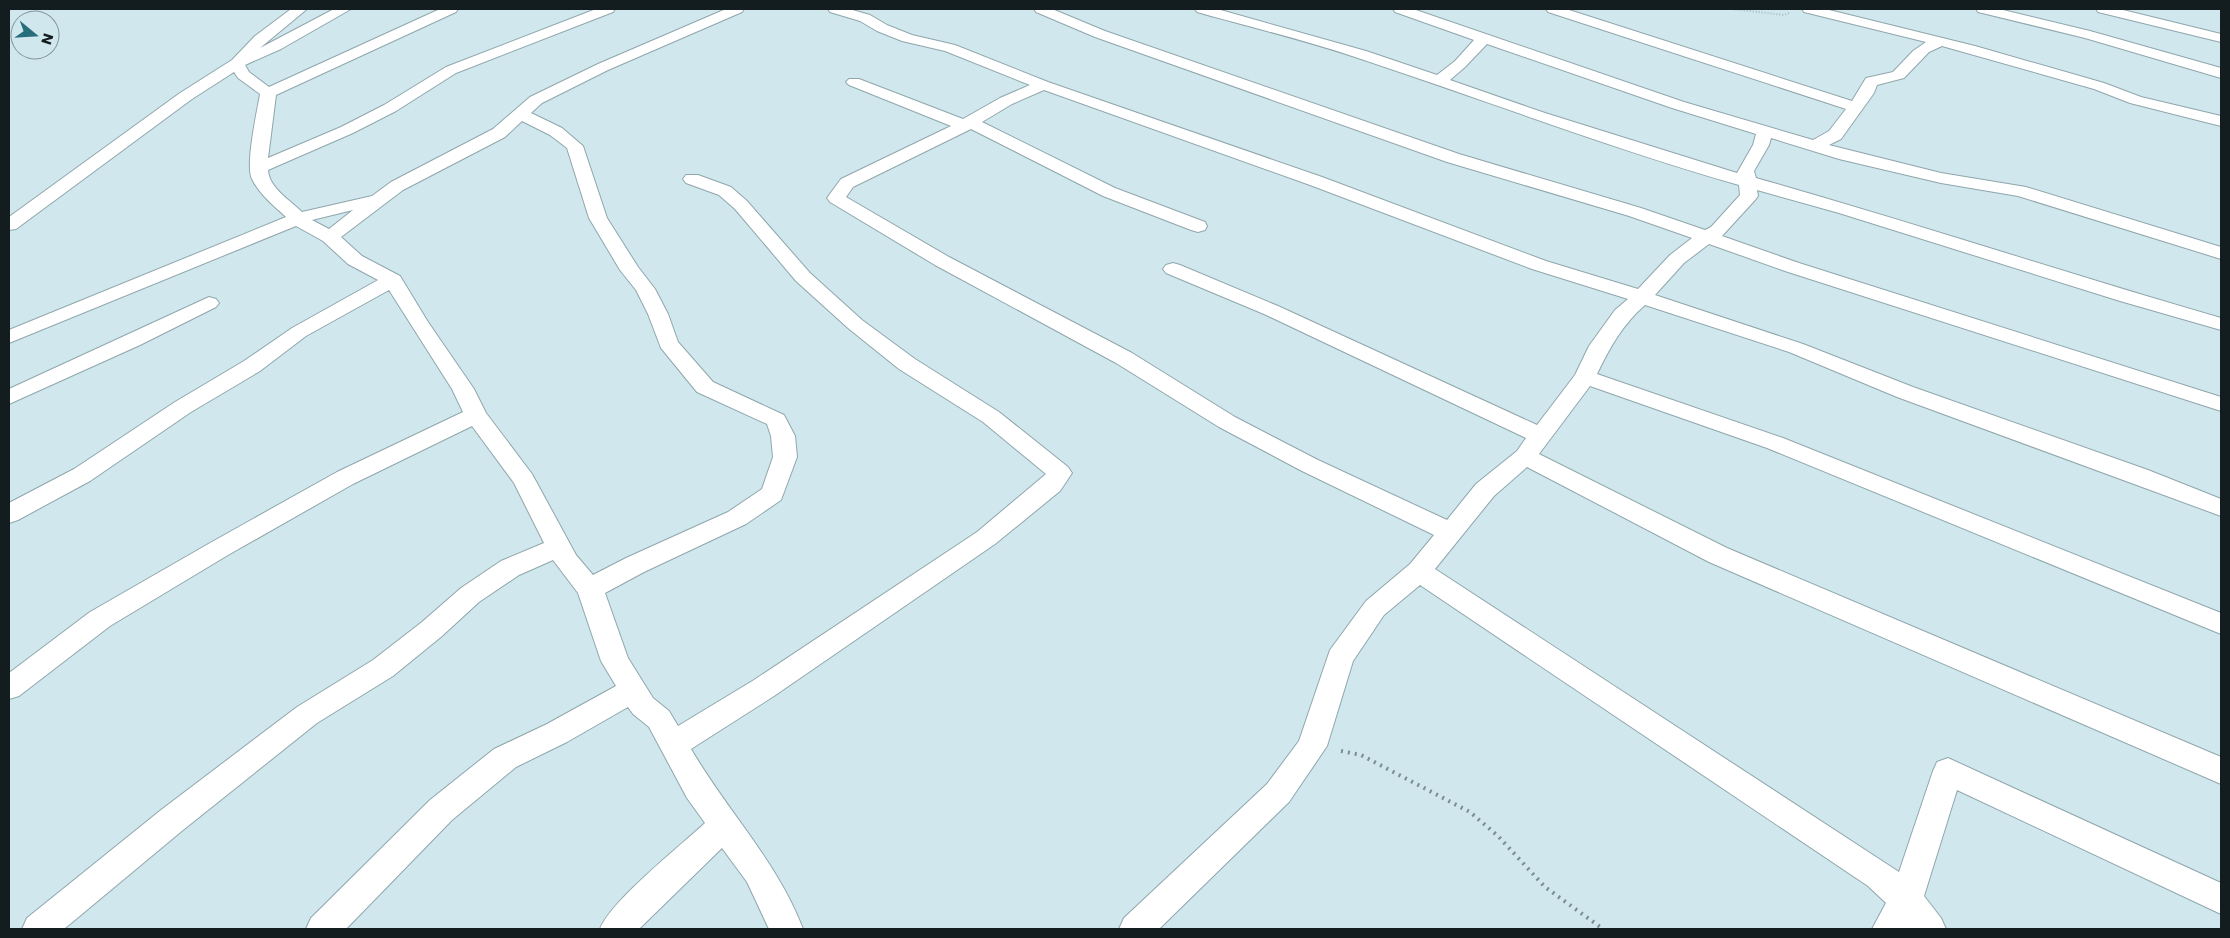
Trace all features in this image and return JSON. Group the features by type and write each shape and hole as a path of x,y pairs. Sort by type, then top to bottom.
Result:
{"street":[{"path":"237,63 260,40 300,9"},
{"path":"9,225 186,96 237,63 276,46 344,9"},
{"path":"268,93 451,9"},
{"path":"260,166 347,130 382,113 451,70 608,9"},
{"path":"330,237 397,186 499,133 536,100 603,67 737,9"},
{"path":"835,9 865,18 882,28 907,38 950,48 1043,85 1316,181 1547,268 1593,280 1642,298 1725,323 1796,348 1905,392 2140,476 2221,508"},
{"path":"1041,9 1100,34 1380,133 1526,181 1635,212 1705,238 1854,288 1954,318 2221,404"},
{"path":"1202,9 1361,54 1539,116 1748,182 1845,209 2127,297 2221,324"},
{"path":"1400,9 1678,105 1815,146 1941,178 2020,191 2221,253"},
{"path":"1553,9 1854,107"},
{"path":"1809,9 1941,42 2099,86 2136,100 2221,121"},
{"path":"1983,9 2078,32 2221,73"},
{"path":"2103,9 2221,38"},
{"path":"1440,80 1460,64 1483,39"},
{"path":"1815,146 1835,135 1866,93 1871,81 1892,78 1903,71 1928,44 1941,42"},
{"path":"237,63 243,75 268,93"},
{"path":"854,82 967,124 1109,192 1198,226"},
{"path":"1043,85 1006,101 967,124 847,183 836,198 878,226 948,265 1124,358 1226,421 1335,479 1451,532"},
{"path":"268,93 260,155 260,178 268,190 305,224 330,237 355,260 394,280 418,322 463,389 476,415 524,480 566,561 590,589 615,661 643,706 659,720 698,789 758,872 786,929"},
{"path":"521,114 546,125 567,138 575,146 598,218 630,270 645,290 658,314 668,344 673,351 705,387 776,420 783,436 785,457 772,494 737,518 635,565 590,589"},
{"path":"1136,929 1278,793 1312,746 1340,658 1375,608 1419,571 1485,490 1533,446 1585,377 1600,346 1622,314 1642,298 1677,259 1705,238 1718,231 1749,196 1745,171 1761,145 1765,130"},
{"path":"673,745 764,688 986,538 1051,485 1060,473 991,417 907,364 855,324 803,277 741,205 725,191 692,178"},
{"path":"9,337 299,218 381,198"},
{"path":"1173,269 1271,310 1533,446 1718,555 2221,771"},
{"path":"9,514 82,475 183,407 252,366 299,332 394,280"},
{"path":"9,397 133,341 209,303"},
{"path":"1585,377 1775,443 2221,624"},
{"path":"9,688 100,619 219,549 345,478 476,415"},
{"path":"39,929 172,820 300,721 383,668 432,629 470,595 510,568 559,547"},
{"path":"1419,571 1879,876 1906,899 1929,929"},
{"path":"324,929 441,810 505,758 557,733 634,690"},
{"path":"1889,929 1906,899 1948,771 2221,899"},
{"path":"617,929 658,887 724,826"}],"path":[{"path":"1732,9 1784,15 1791,12"},
{"path":"1312,746 1361,755 1470,812 1498,836 1545,887 1603,929"}]}
